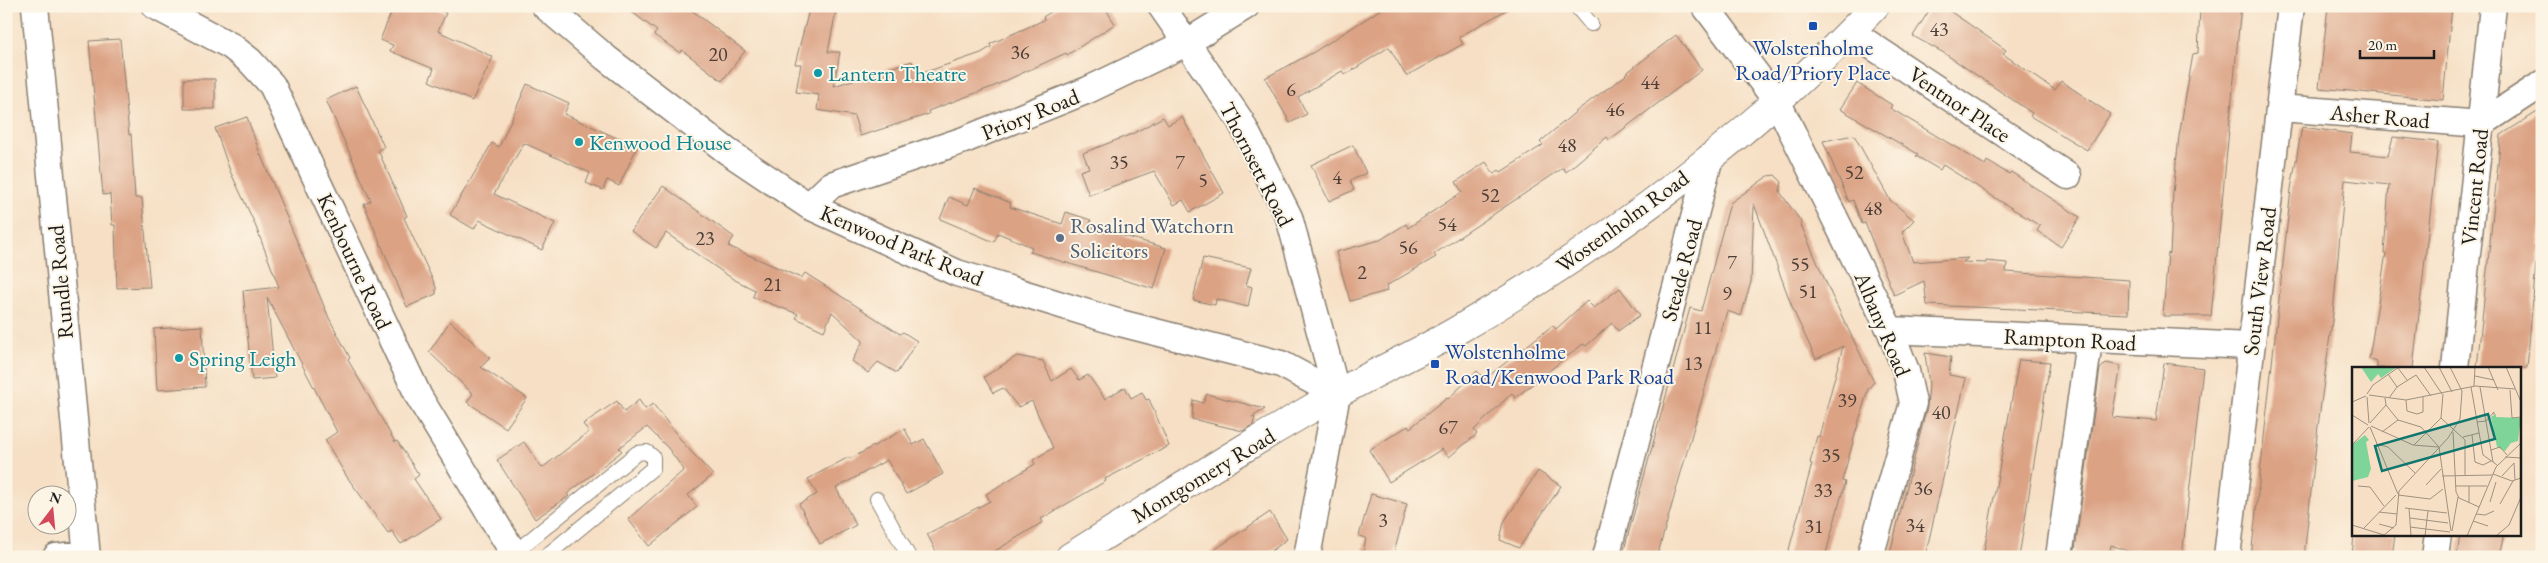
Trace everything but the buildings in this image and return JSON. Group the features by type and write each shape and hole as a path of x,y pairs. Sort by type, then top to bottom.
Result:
{"street":[{"name":"Rundle Road","path":"35,6 87,556"},
{"name":"Kenbourne Road","path":"155,6 231,46 250,61 272,85 419,397 515,555"},
{"name":"Kenwood Park Road","path":"545,6 606,58 727,151 809,206 957,273 1120,323 1281,364 1338,394"},
{"name":"Thornsett Road","path":"1161,6 1240,120 1289,217 1338,394"},
{"name":"Priory Road","path":"809,206 831,185 973,137 1088,90 1186,43 1246,6"},
{"name":"Albany Road","path":"1705,6 1778,102 1890,330 1906,371 1913,402 1870,557"},
{"name":"Wostenholm Road","path":"1338,394 1455,332 1578,256 1710,158 1778,102 1851,32 1875,6"},
{"name":"South View Road","path":"2227,557 2250,346 2292,6"},
{"name":"Vincent Road","path":"2455,367 2493,6"},
{"name":"Ventnor Place","path":"1851,32 2068,176"},
{"path":"2481,124 2542,84"},
{"name":"Asher Road","path":"2280,108 2481,124"},
{"name":"Steade Road","path":"1606,557 1710,158"},
{"name":"Rampton Road","path":"1890,330 2250,346"},
{"path":"2059,557 2090,340"},
{"path":"1307,557 1338,394"},
{"name":"Montgomery Road","path":"1070,557 1338,394"},
{"path":"2435,557 2438,536"},
{"path":"56,557 87,556"}],"lane":[{"path":"1576,6 1590,24"},
{"path":"515,555 637,453 647,452 653,457 653,468 545,557"},
{"path":"877,499 908,557"}],"place":[{"name":"Wolstenholme Road/Priory Place","path":"1813,26"},
{"name":"Lantern Theatre","path":"818,73"},
{"name":"Kenwood House","path":"579,142"},
{"name":"Rosalind Watchorn Solicitors","path":"1060,238"},
{"name":"Spring Leigh","path":"179,358"},
{"name":"Wolstenholme Road/Kenwood Park Road","path":"1435,364"}]}
